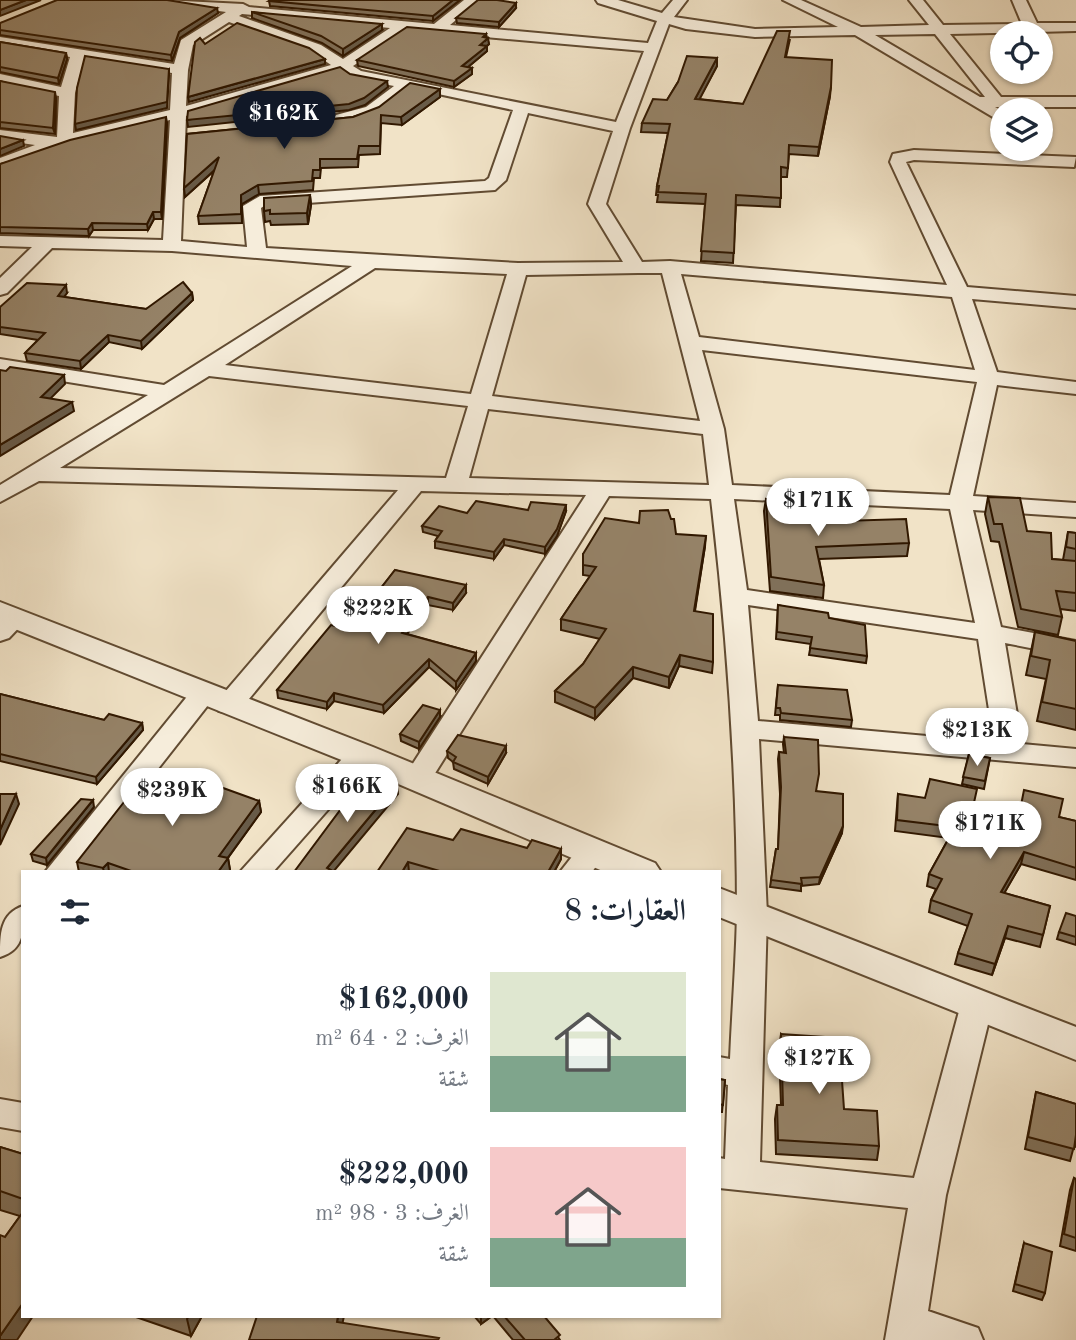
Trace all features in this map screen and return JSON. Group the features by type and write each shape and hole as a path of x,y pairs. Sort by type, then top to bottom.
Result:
{"street":[{"path":"176,0 233,13 406,24 654,48"},
{"path":"172,246 186,135 179,113 180,70 187,43 257,0"},
{"path":"439,27 473,0"},
{"path":"603,0 664,20 755,33 990,27"},
{"path":"636,268 597,204 622,128 664,20 680,0"},
{"path":"790,0 856,30 990,110"},
{"path":"916,0 993,98"},
{"path":"1019,0 1028,21"},
{"path":"233,13 316,48 357,75 622,128"},
{"path":"0,164 59,142 179,113 343,66 406,24"},
{"path":"1053,27 1076,27"},
{"path":"3,43 180,70"},
{"path":"59,142 67,93 78,54"},
{"path":"0,79 67,93"},
{"path":"326,120 353,117 372,110 407,83"},
{"path":"976,102 990,102"},
{"path":"1053,102 1076,102"},
{"path":"257,254 252,206 260,201 489,186 497,180 522,108"},
{"path":"0,135 59,142"},
{"path":"1053,149 1075,163"},
{"path":"1009,752 990,633 960,502 988,378 961,294 898,162 899,159 914,155 1075,163"},
{"path":"0,241 172,246 371,262 517,269 670,267 1076,302"},
{"path":"0,289 47,243"},
{"path":"0,495 205,369 371,262"},
{"path":"670,267 713,429 735,596 745,729 736,908 731,1174 928,1195"},
{"path":"456,484 517,269"},
{"path":"689,342 1076,388"},
{"path":"0,365 167,392"},
{"path":"205,369 713,429"},
{"path":"37,474 723,492 1076,510"},
{"path":"62,870 416,482"},
{"path":"417,779 601,490"},
{"path":"735,596 990,633 1076,649"},
{"path":"5,621 361,755 417,779 584,862 630,870"},
{"path":"745,729 1076,758"},
{"path":"257,870 361,755"},
{"path":"736,908 1076,1044"},
{"path":"21,920 0,946 21,951"},
{"path":"964,1340 906,1331 928,1195 977,1004"},
{"path":"0,1113 21,1117"}],"building":[{"path":"0,0 26,0 0,10"},
{"path":"57,0 167,0 217,8 179,32 171,55 0,30 0,23"},
{"path":"453,0 433,16 269,1"},
{"path":"478,0 516,3 499,22 456,18"},
{"path":"252,12 382,24 343,49 321,36"},
{"path":"237,23 309,48 325,59 188,97 195,42 200,38 205,44"},
{"path":"407,27 486,34 483,37 488,38 480,45 487,46 462,66 472,68 454,81 357,60"},
{"path":"777,31 790,31 785,57 832,60 831,87 819,147 789,145 788,168 781,167 781,198 736,195 734,253 701,251 706,194 658,192 670,124 642,123 653,99 667,100 678,82 687,56 717,58 695,99 743,104"},
{"path":"0,42 66,53 58,78 0,67"},
{"path":"85,56 169,69 167,102 75,124 77,88"},
{"path":"340,67 350,74 387,81 364,98 349,104 187,120 188,111"},
{"path":"0,81 55,92 53,128 0,122"},
{"path":"410,83 440,89 401,117 381,115 380,146 359,146 357,159 320,159 320,170 313,170 312,181 258,185 241,195 241,214 198,216 219,157 184,188 187,134 353,117 379,107"},
{"path":"166,117 161,212 153,212 147,224 92,223 88,229 0,227 0,164 70,140"},
{"path":"0,136 23,140 0,149"},
{"path":"310,195 307,213 270,214 270,210 264,211 264,198"},
{"path":"183,282 192,293 141,341 108,335 80,361 25,353 45,333 0,327 0,307 27,283 66,285 58,296 146,309"},
{"path":"10,367 64,375 41,397 72,402 0,445 0,370 6,371"},
{"path":"988,497 1020,498 1027,531 1051,533 1052,559 1076,561 1076,593 1056,591 1062,617 1021,609 1002,524 994,524"},
{"path":"766,499 807,500 809,522 906,519 909,543 816,547 824,585 771,577"},
{"path":"476,501 528,510 531,502 566,505 557,529 545,547 504,539 494,552 435,541 442,531 422,526 439,506 467,513"},
{"path":"668,510 671,519 674,519 676,534 706,536 694,611 713,614 713,662 680,655 669,677 633,667 595,708 555,691 583,664 606,629 561,619 596,567 583,565 583,554 605,518 639,523 640,511"},
{"path":"1068,532 1076,533 1076,549 1066,547"},
{"path":"395,570 466,585 453,603 428,597 402,633 476,653 456,682 429,659 383,705 334,693 327,702 277,690 331,625 344,628 351,619 356,620"},
{"path":"778,605 828,613 829,618 865,625 867,656 810,648 812,637 777,632"},
{"path":"1035,632 1076,641 1076,709 1042,702 1050,660 1031,656"},
{"path":"778,685 847,690 852,720 781,713 780,708 776,708"},
{"path":"0,694 104,720 109,714 142,723 96,777 0,754"},
{"path":"423,705 440,710 419,742 400,734"},
{"path":"458,735 506,746 488,777 453,762 456,757 447,751"},
{"path":"784,737 818,740 819,774 816,791 843,794 843,826 820,877 801,878 802,884 771,880 778,849 781,787 779,752 786,753"},
{"path":"969,754 990,758 985,781 963,777"},
{"path":"176,771 259,801 219,856 228,858 219,870 128,870 108,863 103,868 77,862 128,797 143,798 145,783 162,787"},
{"path":"367,774 397,784 327,868 331,870 295,870"},
{"path":"930,779 977,789 969,825 1014,841 1024,790 1063,799 1059,817 1076,821 1076,868 1024,852 1001,892 1050,906 1043,935 1008,926 995,964 958,953 972,914 931,900 942,879 929,874 955,827 897,820 898,794 925,798"},
{"path":"0,794 16,794 0,830"},
{"path":"81,799 93,800 46,858 31,854"},
{"path":"407,828 453,840 461,829 527,848 532,840 561,849 549,870 436,870 408,862 403,870 378,870"},
{"path":"1066,913 1076,916 1076,937 1059,932"},
{"path":"781,1034 839,1038 844,1109 877,1111 879,1146 778,1140 777,1105 783,1105"},
{"path":"721,1079 725,1080 721,1104"},
{"path":"1036,1092 1076,1104 1074,1149 1028,1137"},
{"path":"0,1147 21,1153 21,1198 0,1191"},
{"path":"1074,1178 1076,1179 1076,1238 1064,1234"},
{"path":"21,1215 21,1306 0,1336 0,1235 5,1237"},
{"path":"1024,1243 1052,1252 1045,1293 1015,1284"},
{"path":"256,1318 338,1318 337,1322 439,1338 438,1340 249,1340"},
{"path":"506,1318 546,1318 560,1335 554,1340 525,1340"}]}
